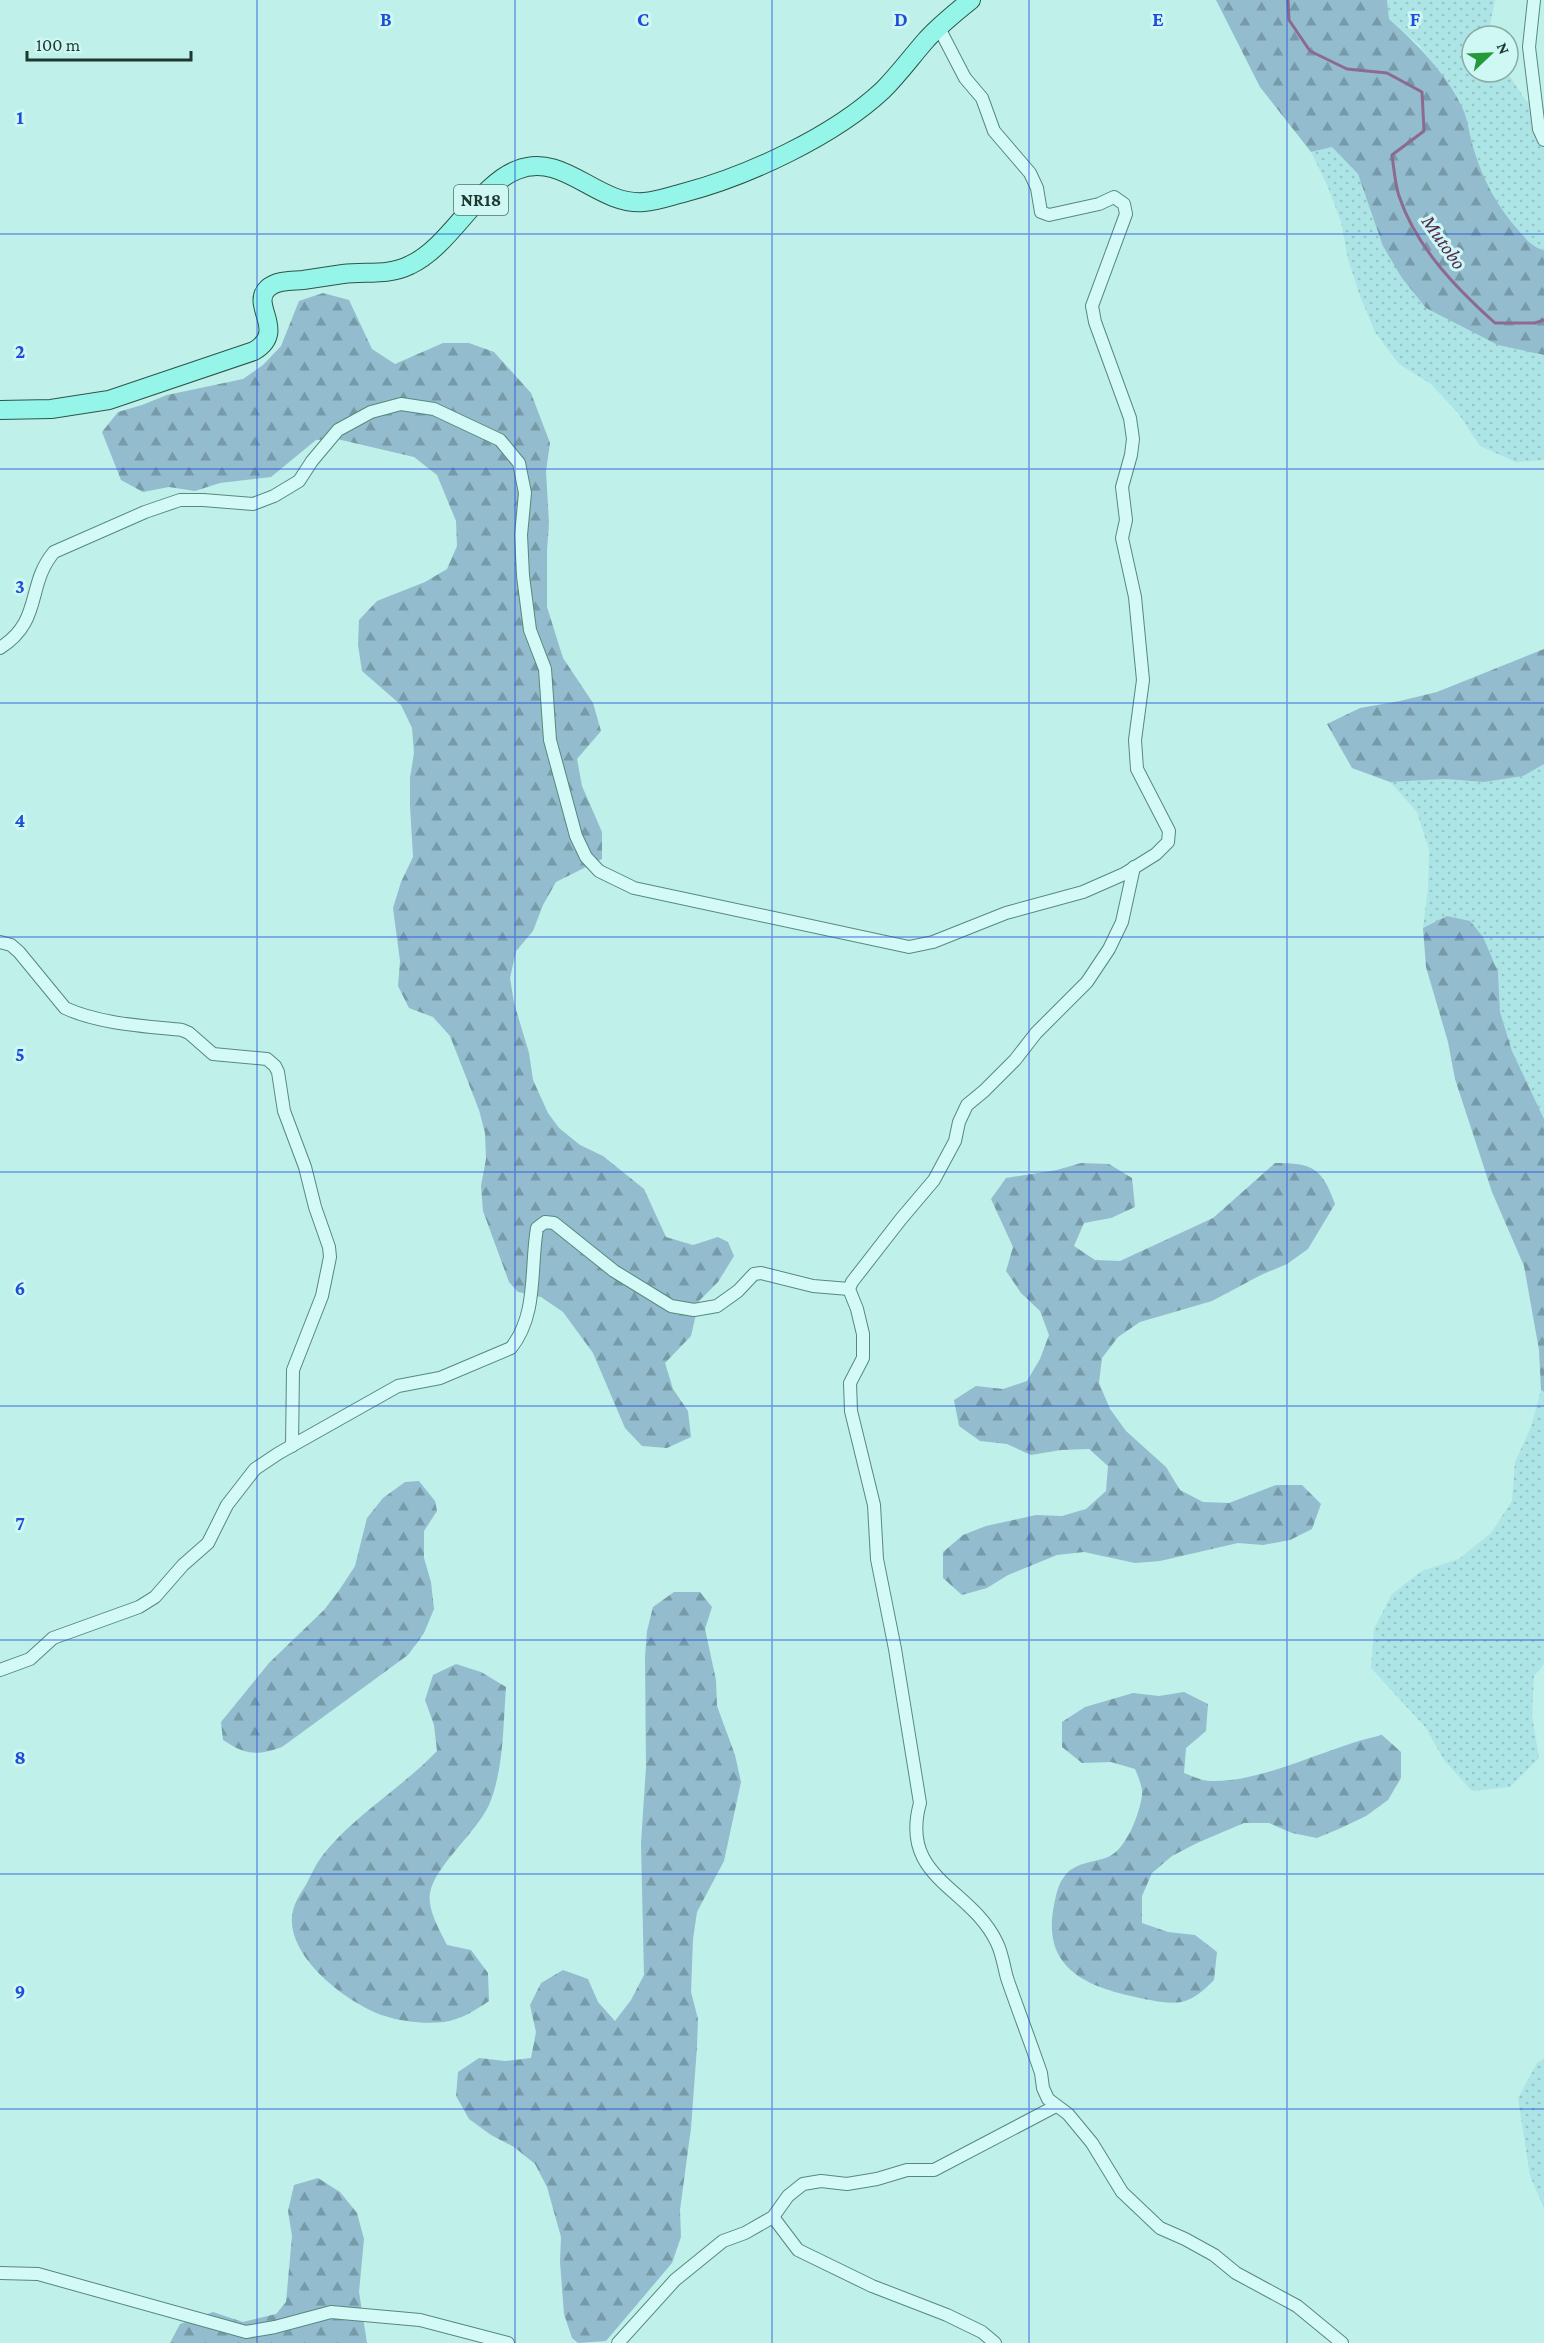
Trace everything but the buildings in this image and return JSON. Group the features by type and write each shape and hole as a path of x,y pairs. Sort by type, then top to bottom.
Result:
{"main road":[{"name":"NR18","path":"0,410 51,409 109,400 254,351 267,341 269,332 263,295 274,284 351,274 385,273 411,265 437,245 502,177 527,166 541,165 558,169 620,201 632,202 668,197 742,174 854,116 883,90 939,28 971,0"}],"street":[{"path":"1534,0 1529,47 1539,129 1544,140"},
{"path":"0,648 14,639 30,615 45,562 54,552 146,512 180,500 254,504 274,496 299,481 312,461 338,430 371,412 402,404 434,409 500,440 519,463 525,493 521,534 523,576 530,630 545,669 550,740 576,836 586,857 599,872 634,888 909,947 933,942 1006,913 1083,892 1156,854 1168,842 1169,831 1137,769 1135,740 1143,680 1135,597 1122,538 1126,520 1122,487 1133,439 1130,418 1095,322 1092,306 1126,214 1124,204 1114,197 1099,204 1049,215 1041,212 1037,188 1030,173 994,132 981,98 964,78 939,28"},
{"path":"1134,867 1122,922 1109,949 1087,982 1036,1033 1015,1060 967,1105 959,1122 955,1141 934,1180 852,1282 849,1289 863,1334 863,1358 850,1383 851,1411 874,1505 877,1559 920,1803 915,1834 920,1854 931,1870 984,1922 998,1943 1006,1975 1048,2099 1068,2114 1092,2143 1122,2192 1160,2228 1214,2255 1236,2273 1297,2306 1342,2343"},
{"path":"0,942 11,945 19,952 66,1008 75,1013 128,1024 182,1030 189,1033 213,1054 267,1059 275,1066 284,1111 305,1167 330,1257 322,1296 293,1370 292,1446"},
{"path":"0,1670 30,1659 53,1638 139,1607 155,1597 183,1565 208,1543 227,1505 255,1469 398,1386 440,1378 511,1348 517,1341 531,1305 533,1249 537,1228 545,1222 554,1223 614,1271 670,1306 694,1310 717,1305 738,1291 754,1274 761,1273 813,1287 849,1289"},
{"path":"618,2343 675,2280 723,2241 745,2233 773,2217 788,2196 803,2184 821,2181 847,2184 877,2179 907,2170 934,2170 1056,2106"},
{"path":"773,2217 798,2250 872,2286 947,2315 982,2332 995,2343"},
{"path":"0,2273 38,2274 246,2332 331,2312 420,2320 508,2343"}],"shaded area":[{"path":"1387,0 1495,0 1490,24 1460,24 1460,84 1515,84 1526,101 1544,106 1544,250 1534,247 1507,219 1487,185 1442,75 1419,45 1389,19"},
{"path":"1332,147 1358,174 1371,209 1538,355 1544,355 1544,460 1516,462 1480,446 1458,413 1431,384 1399,364 1375,332 1348,259 1341,222 1328,187 1311,152"},
{"path":"1544,764 1544,1119 1512,1051 1500,1012 1498,972 1447,916 1423,928 1428,888 1429,850 1417,812 1390,782 1445,779 1484,782 1523,776"},
{"path":"1541,1390 1544,1392 1544,1664 1534,1676 1532,1716 1539,1758 1510,1787 1472,1791 1444,1760 1426,1728 1371,1668 1374,1629 1392,1594 1422,1571 1459,1559 1491,1533 1512,1501 1515,1462 1531,1427"},
{"path":"1544,2059 1544,2208 1530,2176 1518,2098 1537,2063"}],"green space":[{"path":"1216,0 1387,0 1389,19 1430,60 1455,94 1466,116 1481,170 1497,202 1527,240 1544,250 1544,355 1498,345 1426,308 1402,278 1383,246 1358,174 1332,147 1311,152 1260,87"},
{"path":"323,293 349,300 372,349 395,364 443,343 469,343 494,352 531,393 550,443 546,471 549,523 547,607 563,658 593,703 601,731 577,759 582,786 602,832 602,859 556,882 543,905 533,931 516,951 510,978 514,1003 529,1053 533,1080 548,1113 559,1128 580,1145 603,1156 644,1189 666,1237 693,1245 718,1237 728,1242 734,1256 718,1282 699,1301 691,1336 665,1363 673,1389 688,1411 691,1437 667,1448 642,1446 625,1428 593,1353 563,1312 541,1297 518,1292 509,1282 483,1211 481,1186 486,1159 485,1133 479,1110 450,1036 433,1017 409,1008 398,986 400,961 393,908 401,882 413,857 410,806 410,778 414,753 412,728 401,705 362,671 358,645 359,620 377,601 425,582 447,569 457,546 456,521 437,475 414,457 337,439 316,440 271,477 220,483 195,491 169,487 143,492 121,480 102,432 118,412 167,395 243,379 263,365 281,346 299,301"},
{"path":"1544,649 1544,764 1523,776 1484,782 1445,779 1390,782 1352,768 1327,724 1360,708 1437,692"},
{"path":"1447,916 1470,921 1483,937 1498,972 1500,1012 1512,1051 1544,1119 1544,1392 1541,1390 1539,1350 1524,1266 1492,1192 1455,1079 1448,1042 1426,967 1423,928"},
{"path":"1081,1163 1109,1164 1132,1178 1135,1207 1111,1218 1084,1223 1074,1246 1095,1260 1120,1261 1213,1218 1275,1163 1307,1166 1320,1175 1325,1182 1335,1204 1308,1249 1287,1264 1212,1301 1140,1322 1118,1337 1102,1358 1099,1383 1110,1409 1126,1431 1166,1467 1180,1490 1203,1502 1229,1503 1276,1485 1302,1485 1321,1504 1312,1529 1290,1540 1263,1545 1238,1543 1160,1561 1135,1563 1084,1552 1057,1555 1008,1575 987,1588 962,1595 943,1578 943,1552 963,1535 986,1526 1036,1515 1062,1516 1086,1509 1106,1491 1108,1466 1089,1449 1061,1450 1031,1455 1007,1444 980,1441 959,1426 954,1400 976,1386 1003,1389 1027,1381 1040,1359 1049,1335 1040,1311 1021,1293 1006,1271 1013,1247 991,1199 1006,1178 1057,1170"},
{"path":"419,1481 435,1501 437,1511 424,1531 424,1558 431,1582 434,1609 424,1633 408,1655 282,1747 251,1753 238,1749 223,1740 221,1722 269,1663 324,1610 355,1566 367,1518 383,1498 405,1482"},
{"path":"674,1592 700,1592 712,1607 705,1629 716,1680 717,1706 735,1755 741,1782 724,1861 697,1912 693,1939 691,1992 698,2019 697,2047 691,2128 680,2210 681,2237 672,2263 606,2341 578,2343 572,2338 564,2314 560,2262 561,2237 547,2187 535,2164 514,2147 491,2135 469,2119 456,2096 458,2072 479,2058 505,2061 531,2058 536,2032 530,2005 541,1983 563,1970 588,1979 598,2002 615,2021 631,2000 644,1975 641,1843 646,1767 645,1657 647,1631 653,1607"},
{"path":"456,1664 481,1672 506,1687 502,1747 498,1777 489,1805 475,1827 439,1872 430,1893 430,1906 447,1945 471,1950 488,1973 489,2001 468,2014 450,2021 430,2023 406,2021 370,2010 336,1988 320,1974 306,1958 297,1941 292,1924 294,1907 318,1862 333,1844 347,1829 437,1751 434,1725 425,1700 433,1675"},
{"path":"1184,1692 1208,1704 1206,1731 1186,1748 1184,1773 1194,1777 1211,1781 1252,1776 1382,1735 1401,1752 1401,1778 1388,1800 1366,1816 1317,1838 1292,1833 1269,1823 1244,1823 1172,1856 1152,1873 1142,1896 1142,1923 1168,1932 1195,1935 1217,1952 1214,1980 1192,1998 1170,2003 1131,1996 1094,1985 1066,1965 1057,1951 1052,1933 1053,1911 1062,1880 1073,1868 1108,1857 1121,1847 1135,1821 1142,1795 1135,1769 1111,1762 1082,1763 1062,1747 1062,1722 1085,1707 1133,1693 1159,1696"},
{"path":"318,2178 340,2192 357,2213 364,2239 359,2292 367,2343 170,2343 180,2324 213,2312 243,2322 276,2314 286,2302 292,2236 288,2211 294,2185"}],"waterway":[{"name":"Mutobo","path":"1288,0 1289,20 1310,51 1347,69 1387,73 1422,92 1424,131 1392,155 1398,191 1406,215 1439,265 1466,296 1495,323 1535,323 1544,320"}]}
